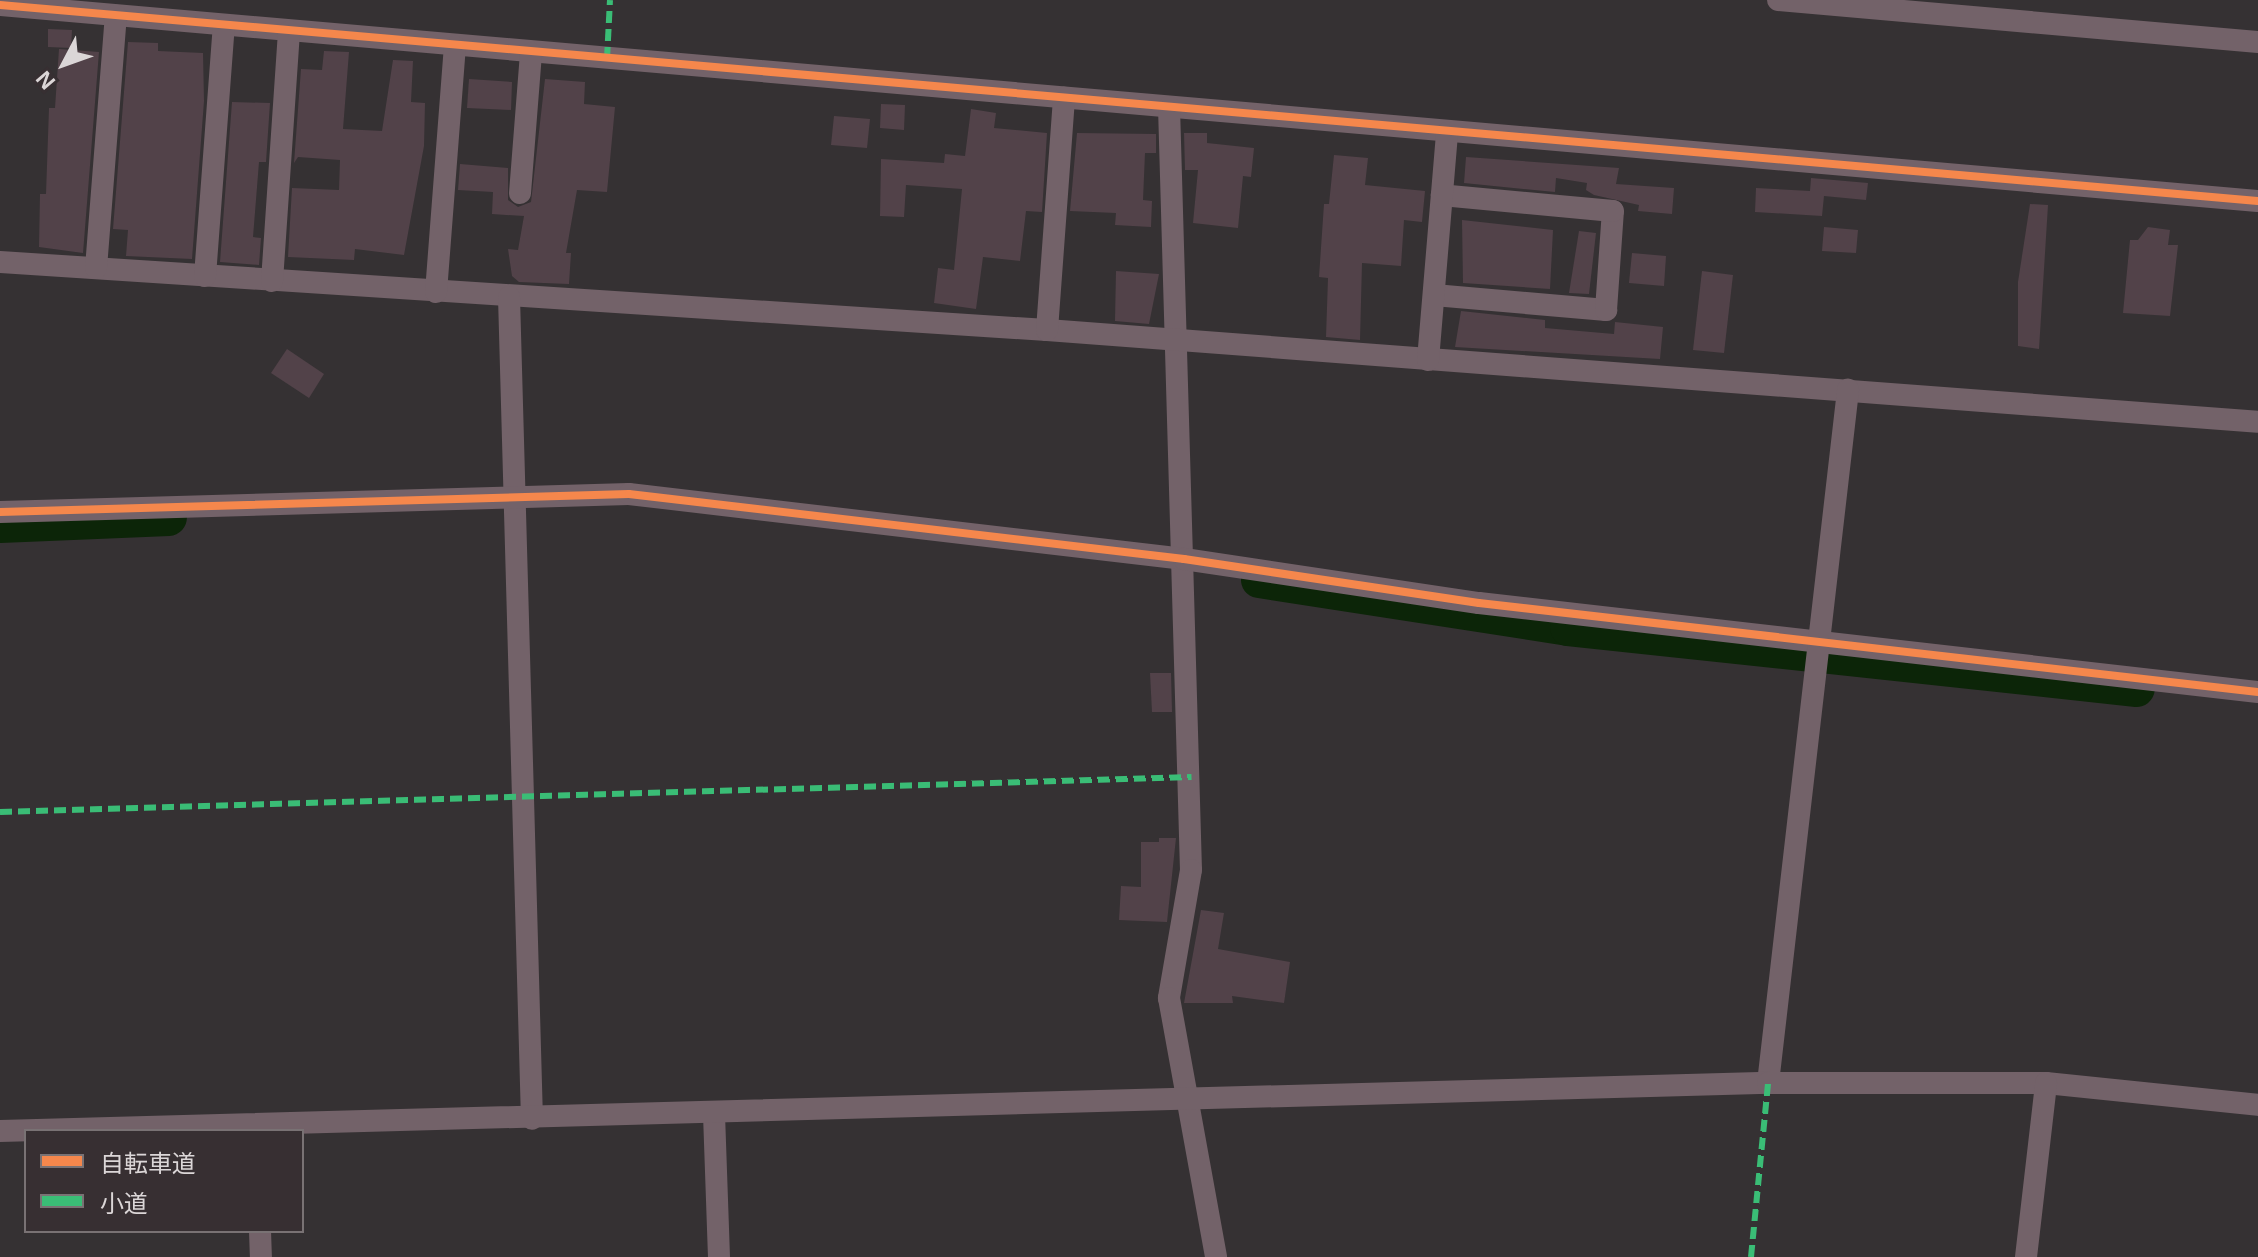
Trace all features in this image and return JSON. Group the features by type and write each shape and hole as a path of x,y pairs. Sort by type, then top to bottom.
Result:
{"street":[{"path":"1778,0 2258,42"},
{"path":"0,5 455,47 2258,201"},
{"path":"96,268 116,16"},
{"path":"205,276 224,26"},
{"path":"272,281 289,32"},
{"path":"436,292 455,47"},
{"path":"520,193 531,53"},
{"path":"1047,330 1064,98"},
{"path":"1169,107 1179,342 1191,870 1169,998 1216,1257"},
{"path":"1428,360 1447,133"},
{"path":"1434,295 1606,310 1613,211 1442,195"},
{"path":"0,262 1047,330 2258,422"},
{"path":"509,297 532,1119"},
{"path":"1768,1083 1848,390"},
{"path":"0,512 629,494 1184,559 1479,603 2258,692"},
{"path":"173,1129 1768,1083 2046,1083 2258,1105"},
{"path":"2026,1257 2046,1083"},
{"path":"714,1114 719,1257"},
{"path":"0,1131 24,1131"},
{"path":"260,1233 261,1257"}],"building":[{"path":"48,29 72,30 71,48 48,47"},
{"path":"128,42 158,43 158,51 203,53 204,101 192,259 126,256 128,230 113,229"},
{"path":"59,49 99,52 83,253 39,247 40,194 46,194 49,108 55,108"},
{"path":"324,51 349,52 343,129 382,131 393,60 413,61 411,102 425,103 424,146 404,255 355,249 354,260 288,257 292,188 339,190 340,160 298,157 294,163 301,69 322,70"},
{"path":"469,79 512,82 511,110 467,108"},
{"path":"545,79 585,82 584,104 615,107 607,192 577,190 566,253 571,253 569,284 519,282 512,276 508,249 518,250 524,216 492,214 493,192 458,190 460,164 508,168 508,200 518,207 531,202"},
{"path":"232,102 270,103 266,162 259,162 253,237 261,238 259,265 220,262"},
{"path":"881,104 905,105 904,130 880,128"},
{"path":"971,109 996,113 994,128 1047,133 1042,212 1026,211 1020,261 983,257 976,309 934,303 938,268 954,270 962,189 906,185 904,217 880,216 881,159 944,163 945,154 965,156"},
{"path":"834,116 870,119 867,148 831,145"},
{"path":"1077,133 1156,134 1156,153 1145,153 1143,200 1152,201 1151,227 1115,225 1116,213 1070,211"},
{"path":"1184,133 1207,133 1207,143 1254,148 1251,177 1243,176 1238,228 1193,223 1198,170 1185,170"},
{"path":"1334,155 1368,158 1365,185 1425,191 1422,222 1404,220 1401,266 1362,263 1360,340 1326,337 1328,278 1319,277 1324,204 1329,204"},
{"path":"1466,157 1619,168 1616,184 1674,188 1672,214 1638,211 1639,205 1594,195 1586,190 1587,183 1556,178 1555,192 1464,183"},
{"path":"1811,178 1868,183 1866,200 1824,196 1822,216 1755,212 1756,188 1810,191"},
{"path":"2030,204 2048,205 2039,349 2018,346 2018,282"},
{"path":"1462,220 1553,230 1550,289 1463,283"},
{"path":"1824,227 1858,230 1856,253 1822,251"},
{"path":"2148,227 2170,230 2168,245 2178,245 2170,316 2123,313 2130,240 2138,240"},
{"path":"1579,231 1596,233 1589,294 1569,293"},
{"path":"1632,253 1666,256 1664,286 1629,283"},
{"path":"1116,271 1159,274 1149,324 1115,321"},
{"path":"1702,271 1733,275 1724,353 1693,350"},
{"path":"1461,311 1545,320 1545,328 1614,334 1615,322 1663,327 1660,359 1455,347"},
{"path":"287,349 324,374 309,398 271,373"},
{"path":"1150,673 1171,673 1172,712 1152,712"},
{"path":"1159,838 1176,838 1167,922 1119,920 1121,886 1141,887 1141,842 1159,842"},
{"path":"1201,910 1224,913 1218,949 1290,962 1284,1003 1232,996 1233,1003 1184,1003"}],"waterway":[{"path":"0,525 169,518"},
{"path":"1259,580 1568,628 2137,689"}],"marked path":[{"path":"607,59 610,0"},
{"path":"0,812 1191,777"},
{"path":"1751,1257 1768,1083"}],"cycle path":[{"path":"0,5 2258,201"},
{"path":"0,512 629,494 1184,559 1479,603 2258,692"}]}
